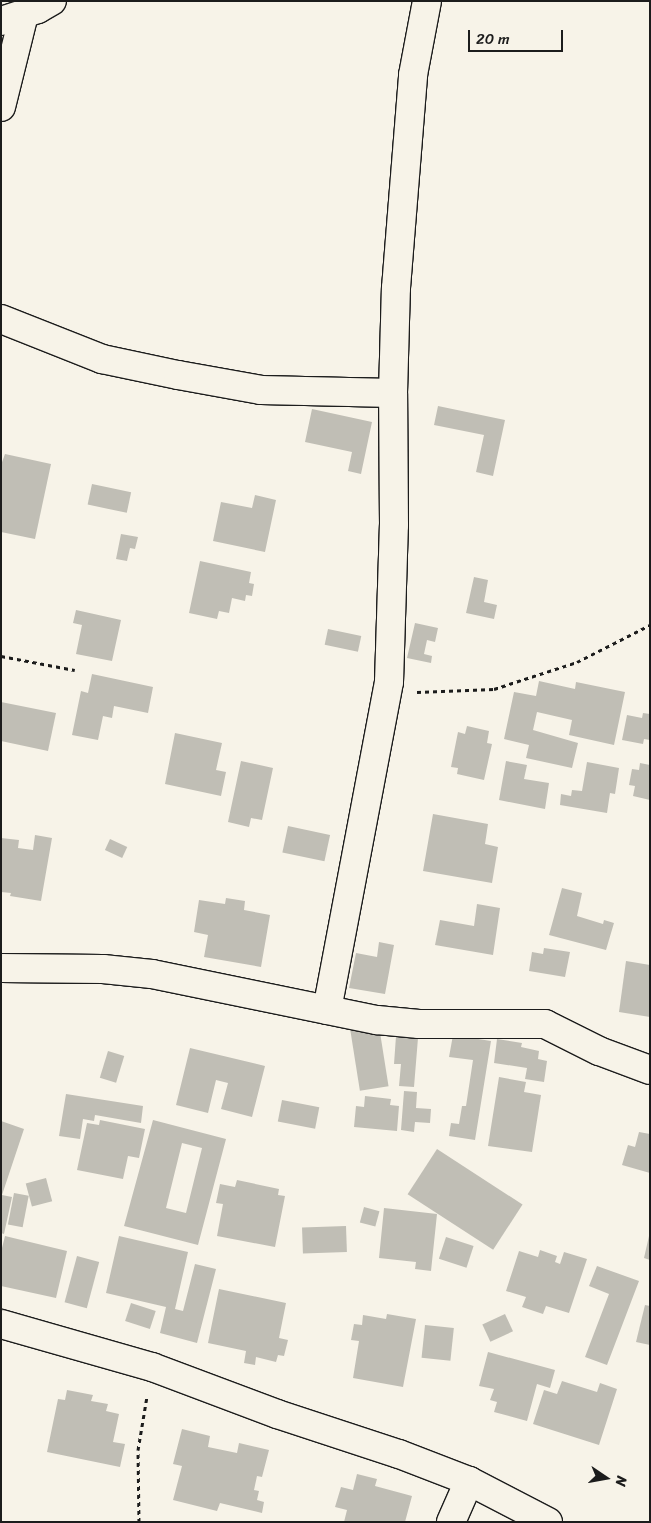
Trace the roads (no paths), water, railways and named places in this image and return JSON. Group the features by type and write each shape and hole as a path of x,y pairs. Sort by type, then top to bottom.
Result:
{"street":[{"path":"1,107 13,17 52,1"},
{"path":"326,1010 389,682 394,525 392,393 396,288 412,75 427,1"},
{"path":"1,319 102,360 178,375 261,390 392,393"},
{"path":"1,968 103,969 152,974 377,1020 419,1024 545,1024 599,1051 650,1070"},
{"path":"1,1324 152,1367 277,1414 469,1481 548,1522"},
{"path":"451,1522 469,1481"}]}
